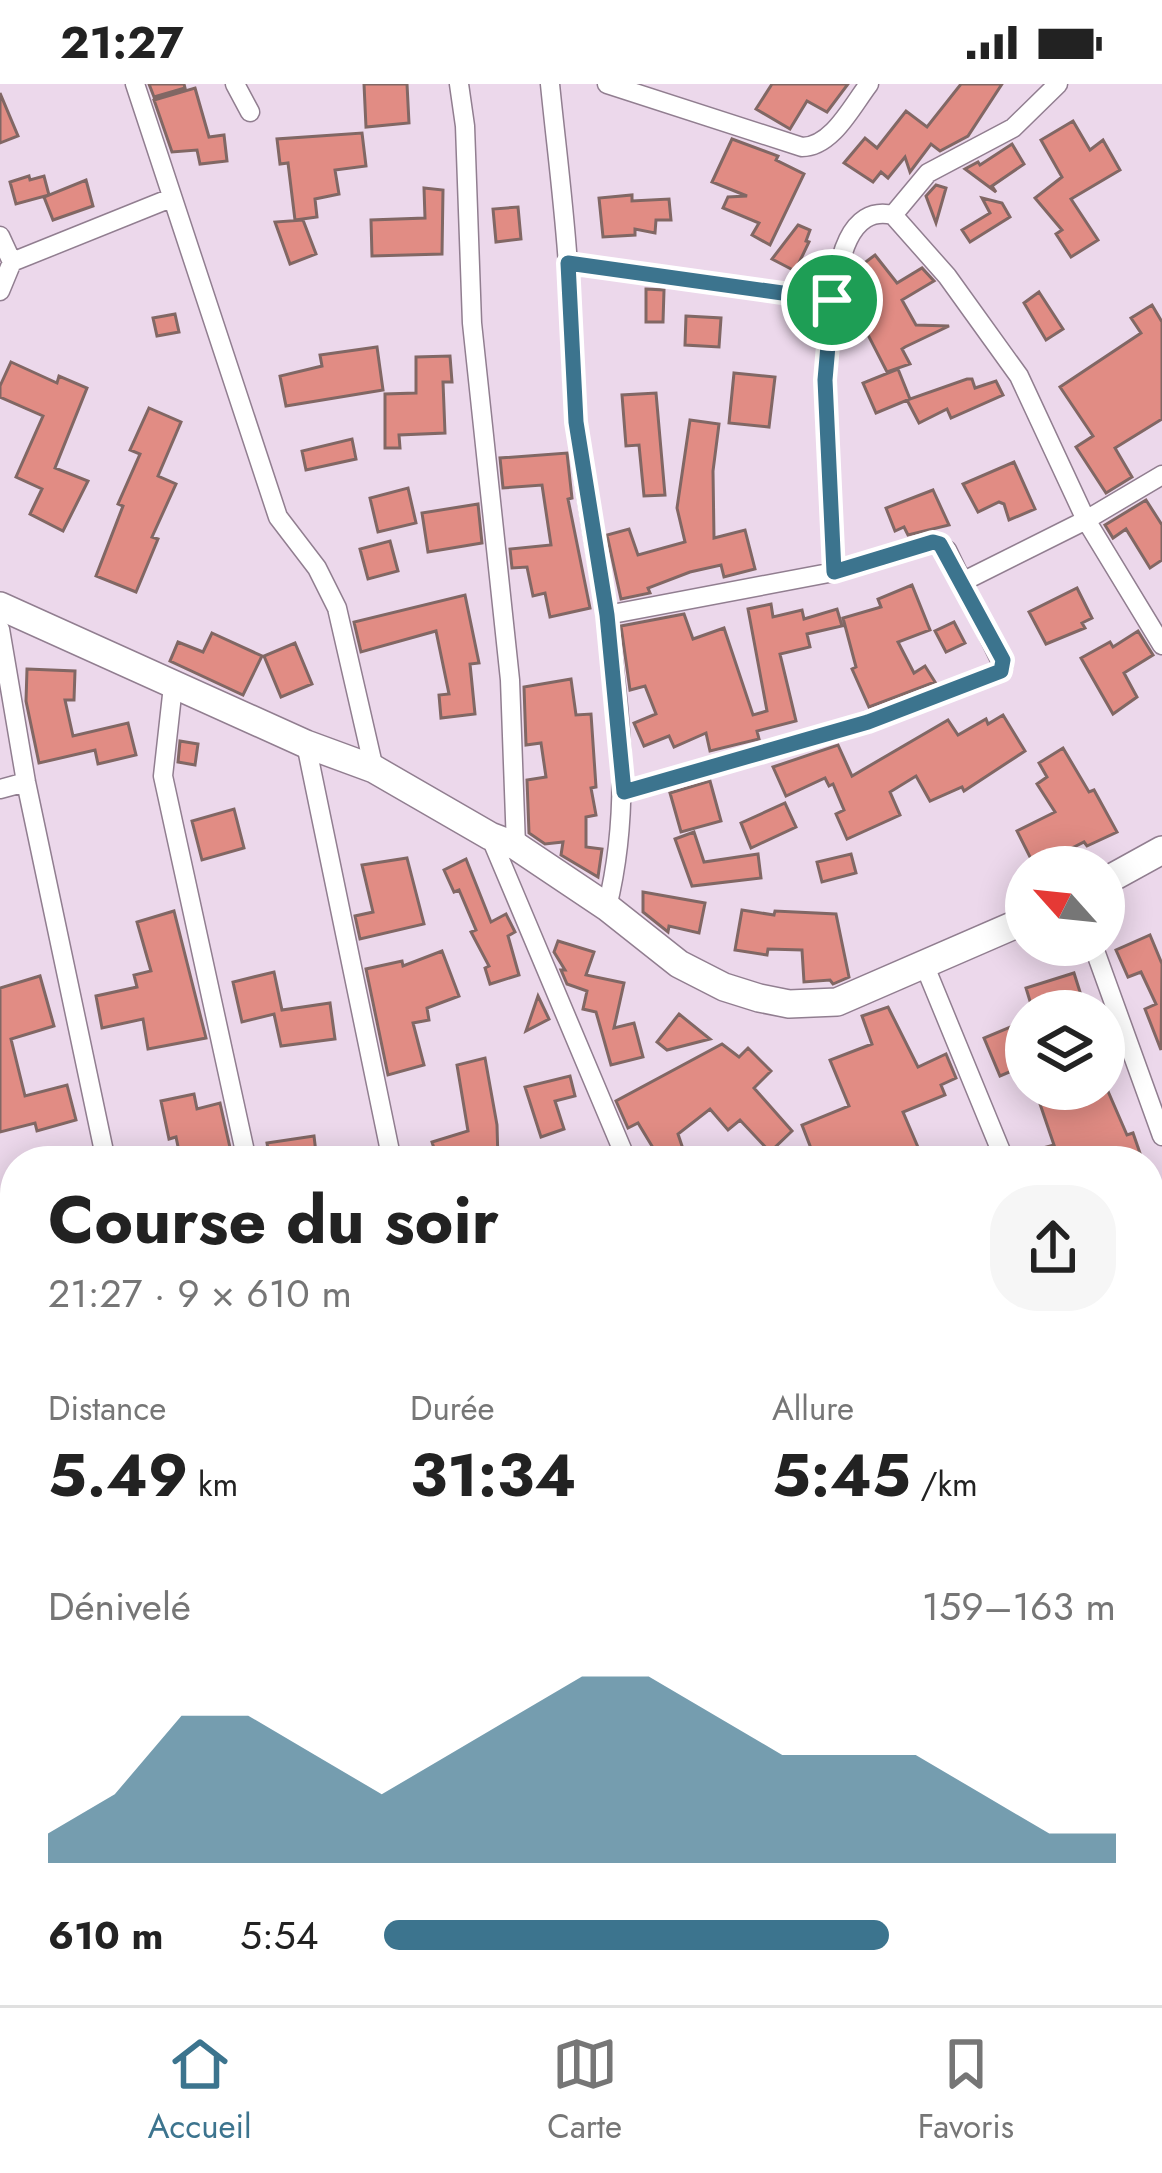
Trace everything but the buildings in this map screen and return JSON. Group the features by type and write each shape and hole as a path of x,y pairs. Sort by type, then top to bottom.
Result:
{"street":[{"path":"135,84 278,517 317,568 337,608 374,769"},
{"path":"236,84 250,112"},
{"path":"459,84 465,126 472,323 513,720 503,841 621,1146"},
{"path":"550,84 568,263 576,422 607,615 624,792 622,842 608,908"},
{"path":"607,84 813,147 825,141 869,84"},
{"path":"893,214 928,173 1013,128 1058,84"},
{"path":"0,291 12,262 171,199"},
{"path":"834,572 825,380 832,300 839,261 856,227 874,214 893,214 947,276 1019,376 1086,520 1162,644"},
{"path":"0,236 12,262"},
{"path":"568,263 832,300"},
{"path":"964,581 1162,476"},
{"path":"607,615 834,572 933,542 947,550 1003,660 1001,671 868,722 624,792"},
{"path":"0,606 306,744 374,769 503,841 608,908 700,976 724,987 789,1004 837,1002 1005,929"},
{"path":"0,629 26,782 103,1146"},
{"path":"173,686 163,776 244,1146"},
{"path":"306,744 389,1146"},
{"path":"0,788 26,782"},
{"path":"1125,870 1162,850"},
{"path":"924,964 999,1146"},
{"path":"1101,966 1162,1136"}],"route":[{"path":"568,263 832,300 825,380 834,572 933,542 940,544 964,581 1004,666 908,709 624,792 607,615 576,422 568,263"}]}
